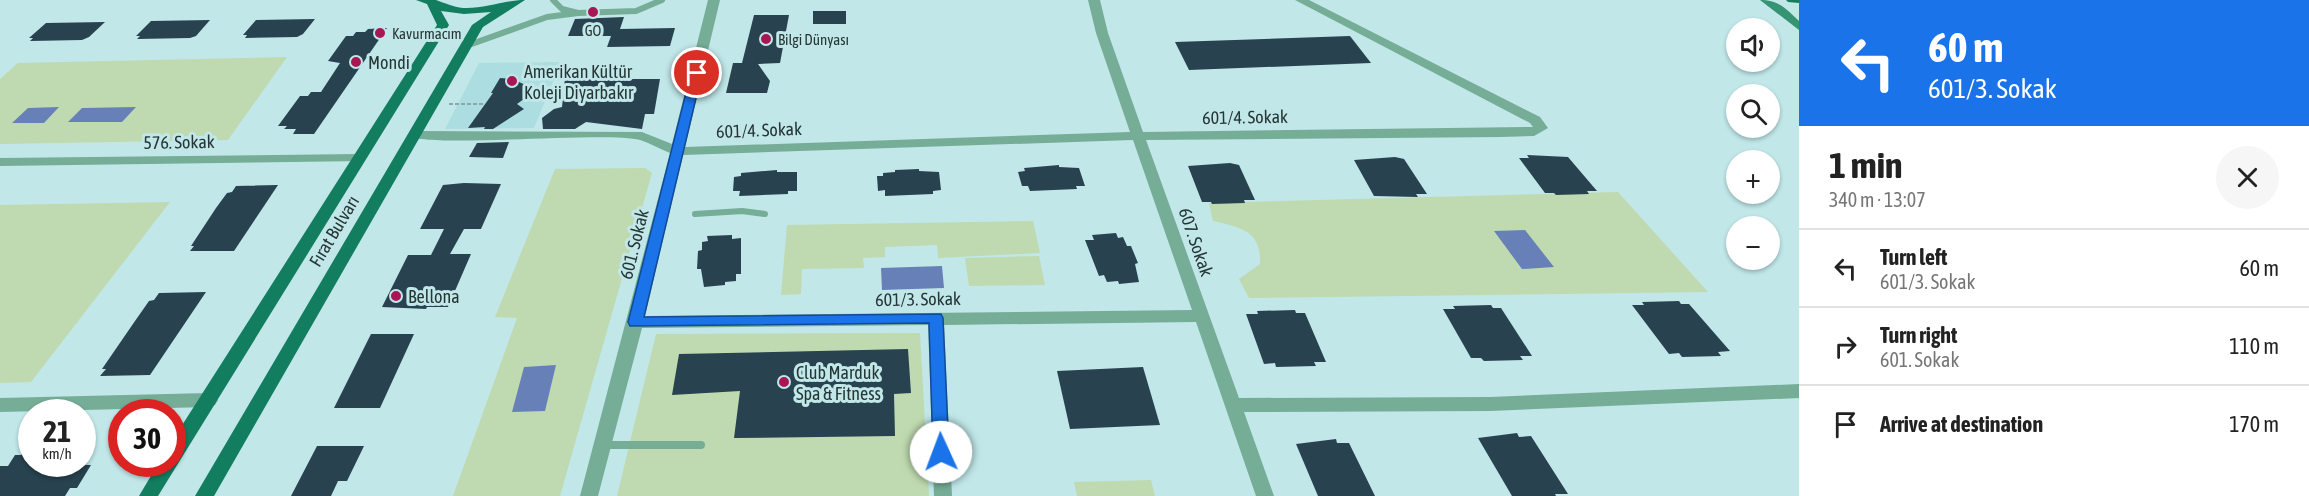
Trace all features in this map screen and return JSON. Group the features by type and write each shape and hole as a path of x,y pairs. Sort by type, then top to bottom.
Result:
{"main road":[{"path":"427,1 460,10 497,7 516,0"},
{"name":"Fırat Bulvarı","path":"204,496 478,25 516,0"},
{"path":"1766,0 1799,27"},
{"path":"1792,0 1799,0"},
{"name":"Fırat Bulvarı","path":"186,435 443,25 427,1"},
{"path":"148,496 160,477"}],"street":[{"name":"601. Sokak","path":"589,496 635,322 714,0"},
{"name":"607. Sokak","path":"1094,0 1102,33 1265,496"},
{"name":"601/4. Sokak","path":"677,151 1138,136 1501,133 1534,132 1541,128 1535,120 1301,0"},
{"path":"415,135 642,136 677,151"},
{"name":"576. Sokak","path":"0,162 358,158"},
{"name":"601/3. Sokak","path":"635,322 1202,316"},
{"path":"936,318 943,496"},
{"path":"1234,405 1490,404 1799,391"},
{"path":"0,405 209,400"}],"lane":[{"path":"553,0 562,9 578,14"},
{"path":"466,46 548,17 636,11 662,0"},
{"path":"694,214 742,212 765,214"},
{"path":"603,445 700,445"}],"path":[{"path":"432,104 483,104"}],"shaded area":[{"name":"Amerikan Kültür Koleji Diyarbakır","path":"561,62 534,128 445,129 479,63"}],"green space":[{"path":"287,57 228,140 0,144 0,79 18,63"},
{"path":"645,168 652,173 560,496 453,496 517,318 495,317 555,169"},
{"path":"1618,192 1708,292 1249,298 1239,279 1260,264 1257,244 1247,232 1213,221 1209,203"},
{"path":"170,202 31,382 0,383 0,205"},
{"path":"1033,221 1040,253 938,258 937,245 885,247 885,257 863,258 864,268 802,269 801,294 781,295 787,225"},
{"path":"1039,256 1045,285 969,286 965,258"},
{"name":"Club Marduk Spa & Fitness","path":"920,333 929,496 617,496 656,334"},
{"path":"1151,480 1155,496 1077,496 1074,482"}],"water":[{"path":"59,107 44,123 12,123 28,108"},
{"path":"136,107 122,122 68,122 82,108"},
{"path":"1525,230 1554,267 1522,269 1494,231"},
{"path":"942,266 944,288 882,290 881,268"},
{"path":"556,365 545,411 512,412 524,367"}],"building":[{"path":"813,11 846,11 846,24 813,24"},
{"path":"754,15 789,15 780,63 758,64 770,81 767,93 726,93 733,63 742,63"},
{"path":"624,17 620,29 675,28 670,46 607,47 611,36 568,36 575,19"},
{"path":"315,19 303,34 297,37 245,38 247,35 243,35 256,20"},
{"path":"210,20 196,36 190,38 137,39 140,36 136,36 151,21"},
{"path":"105,22 89,37 82,40 30,41 33,38 29,38 46,23"},
{"path":"387,28 314,134 293,134 296,129 284,129 287,126 278,126 300,96 308,96 311,92 321,92 340,63 328,61 346,36 353,36 356,32 365,32 368,29"},
{"path":"1350,36 1371,63 1189,70 1175,42"},
{"path":"500,78 512,79 528,86 532,93 517,104 524,109 493,129 468,128 493,93 491,93"},
{"path":"565,78 660,79 654,114 645,114 642,129 586,122 575,129 543,129 542,118 554,109 562,107"},
{"path":"509,142 503,158 469,157 477,143"},
{"path":"1527,155 1568,157 1597,191 1587,191 1589,194 1545,193 1519,158 1529,158"},
{"path":"1395,157 1404,159 1427,194 1416,194 1418,197 1374,196 1354,160"},
{"path":"1230,163 1239,165 1255,200 1244,200 1245,203 1202,202 1188,166"},
{"path":"1059,165 1059,167 1079,168 1085,186 1076,186 1077,189 1030,191 1028,186 1022,186 1018,172 1025,171 1024,168"},
{"path":"919,169 919,171 939,172 941,190 933,191 933,194 885,196 885,190 878,191 877,176 895,172 895,170"},
{"path":"777,170 777,172 797,172 797,191 788,191 788,194 739,196 740,191 733,191 734,177 741,176 741,173"},
{"path":"501,184 481,229 464,229 450,254 471,254 448,307 427,307 426,309 382,307 408,255 431,255 444,229 420,229 443,185"},
{"path":"278,185 234,251 190,251 216,208 227,193 232,192 236,186"},
{"path":"1116,233 1118,238 1123,237 1127,246 1131,246 1138,263 1135,264 1139,282 1119,284 1118,281 1107,282 1104,275 1099,276 1085,240 1094,240 1092,235"},
{"path":"732,235 732,239 741,238 741,274 736,274 736,281 725,282 725,285 704,287 701,269 697,269 698,251 702,250 702,242 708,241 707,236"},
{"path":"206,292 150,375 100,376 106,369 102,369 149,301 154,300 159,293"},
{"path":"1679,301 1681,304 1689,304 1730,351 1718,352 1721,356 1682,357 1679,353 1669,354 1632,305 1644,305 1642,302"},
{"path":"1491,305 1493,308 1501,308 1532,356 1520,356 1523,360 1484,361 1481,358 1471,358 1443,309 1455,309 1453,306"},
{"path":"1295,310 1296,313 1305,313 1326,362 1314,362 1316,366 1276,367 1275,363 1264,364 1246,314 1258,314 1257,311"},
{"path":"371,334 414,334 380,408 334,408"},
{"path":"908,349 911,393 894,394 895,436 734,438 740,391 672,395 679,354"},
{"path":"1143,367 1160,425 1070,429 1057,371"},
{"path":"1517,433 1519,437 1531,436 1568,494 1512,496 1478,438"},
{"path":"1336,439 1337,443 1349,443 1375,496 1318,496 1296,444"},
{"path":"317,446 364,446 347,481 338,481 331,496 291,496"},
{"path":"15,455 18,455 18,477 84,477 77,488 70,488 65,496 0,496 0,466 8,466"}],"place":[{"name":"GO","path":"593,12"},
{"name":"Kavurmacım","path":"380,33"},
{"name":"Bilgi Dünyası","path":"766,39"},
{"name":"Mondi","path":"356,62"},
{"name":"Amerikan Kültür Koleji Diyarbakır","path":"512,81"},
{"name":"Bellona","path":"396,296"},
{"name":"Club Marduk Spa & Fitness","path":"784,382"}],"route":[{"path":"697,73 635,322 936,318 941,452"}]}
